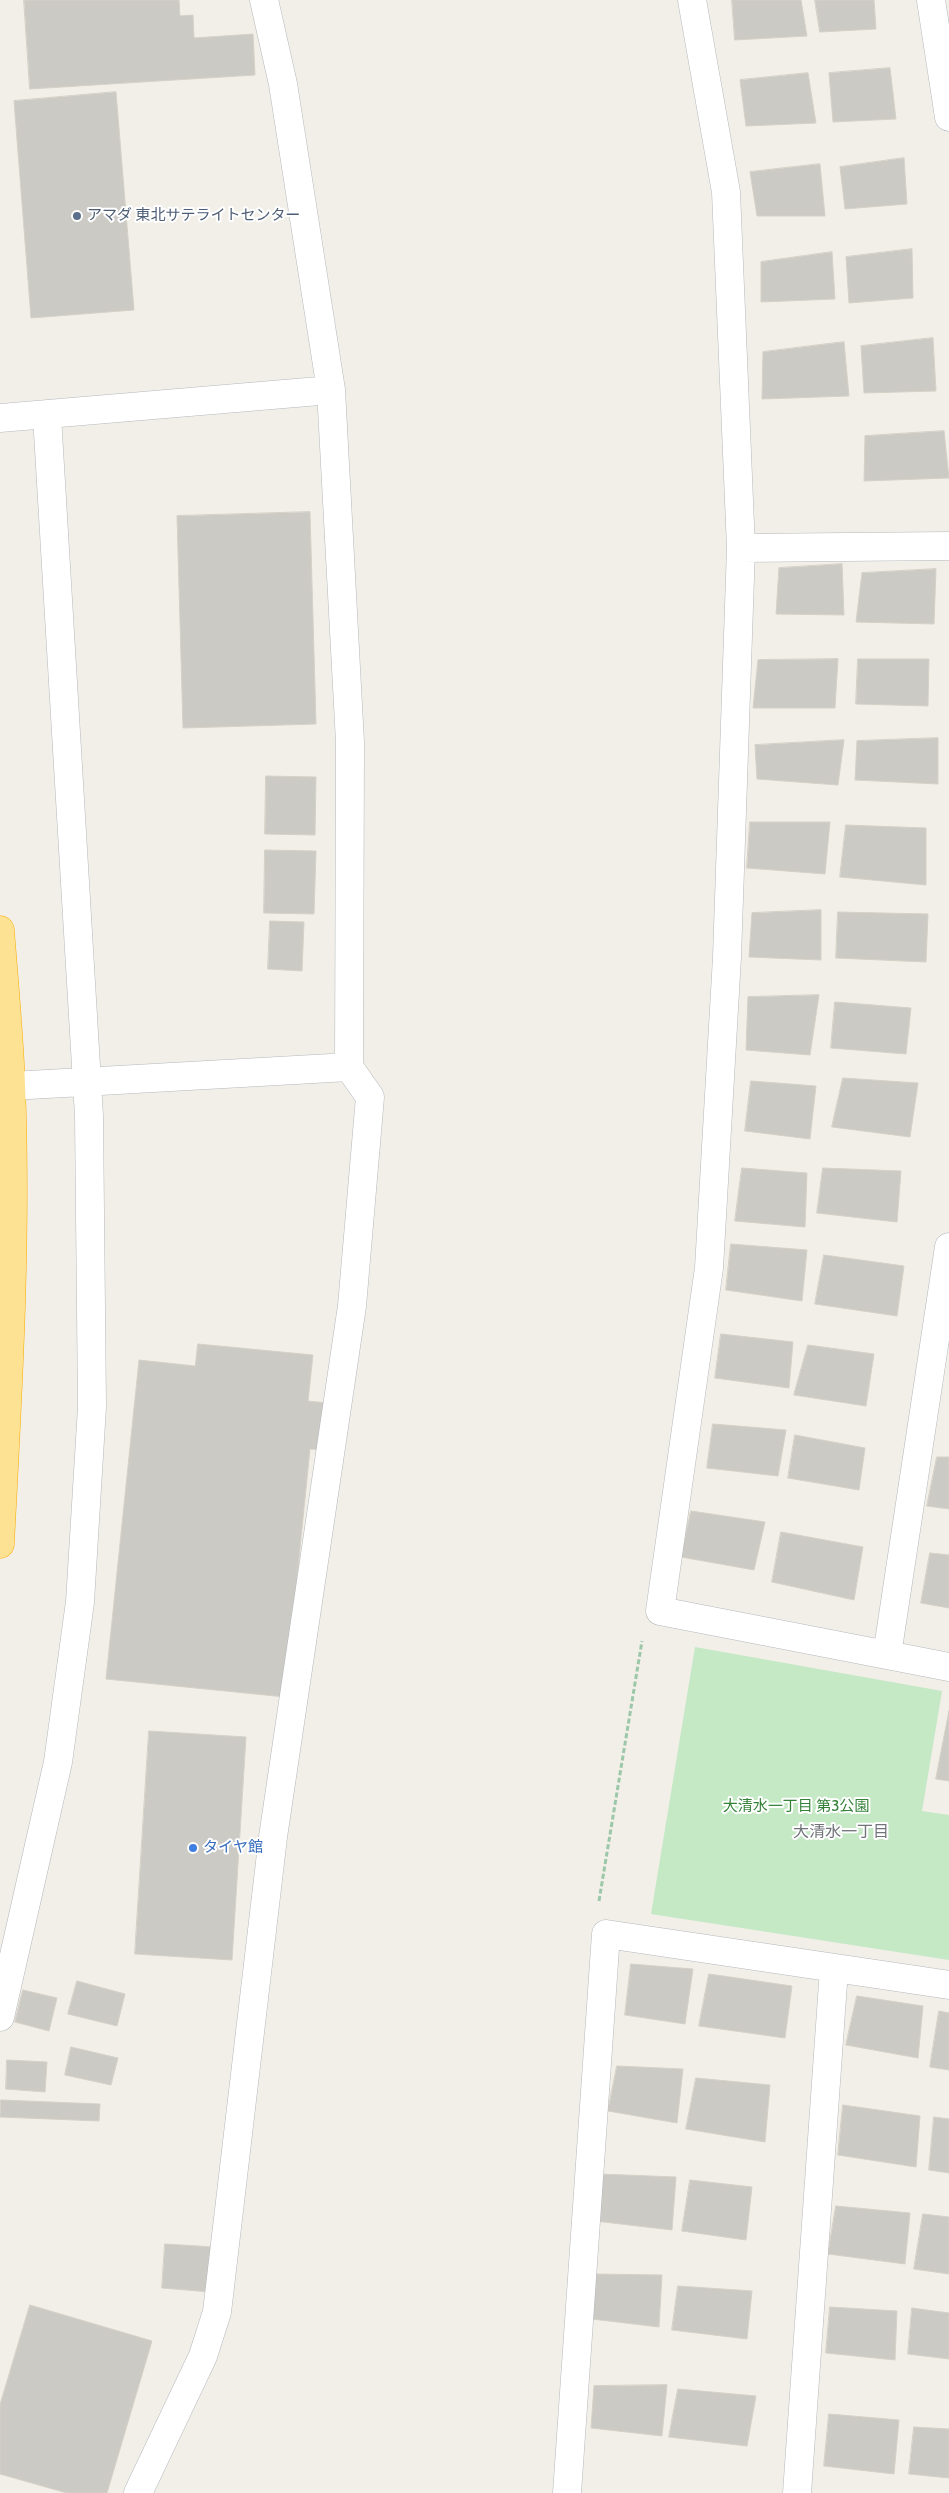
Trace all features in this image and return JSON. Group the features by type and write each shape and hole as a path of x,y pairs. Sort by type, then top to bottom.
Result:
{"highway":[{"path":"0,930 11,1086 10,1356 0,1544"}],"street":[{"path":"138,2493 203,2356 216,2312 273,1837 352,1306 370,1098 349,1067 350,742 331,390 283,84 264,0"},
{"path":"692,0 726,192 741,548 727,957 709,1268 660,1611 949,1667"},
{"path":"931,0 949,117"},
{"path":"0,418 47,416 331,390"},
{"path":"0,2017 58,1762 80,1602 92,1406 92,1200 88,1083 47,416"},
{"path":"741,548 949,546"},
{"path":"11,1086 349,1067"},
{"path":"887,1655 949,1246"},
{"path":"567,2493 606,1934 949,1985"},
{"path":"797,2493 834,1969"}],"path":[{"path":"606,1934 599,1900 644,1633 660,1611"}],"green space":[{"name":"大清水一丁目 第3公園","path":"695,1647 942,1691 922,1811 949,1815 949,1960 651,1914"}],"building":[{"path":"24,0 179,0 180,16 193,15 194,38 253,34 255,75 30,89"},
{"path":"732,0 801,0 807,36 735,40"},
{"path":"815,0 874,0 876,29 820,32"},
{"path":"890,68 896,119 833,122 829,73"},
{"path":"808,73 816,123 746,126 740,80"},
{"path":"116,92 134,310 31,318 14,101"},
{"path":"904,158 907,204 845,209 840,167"},
{"path":"820,164 825,216 757,216 750,172"},
{"path":"912,249 913,298 849,303 846,257"},
{"path":"832,252 835,299 761,302 761,262"},
{"path":"933,338 936,391 864,393 861,346"},
{"path":"844,342 849,396 762,399 763,352"},
{"path":"944,431 949,478 864,481 865,436"},
{"path":"310,512 316,724 183,728 177,516"},
{"path":"842,564 844,615 776,614 779,568"},
{"path":"936,569 934,624 856,622 862,573"},
{"path":"838,659 835,708 753,708 758,660"},
{"path":"858,659 929,659 928,706 856,704"},
{"path":"938,738 938,784 855,780 857,741"},
{"path":"844,740 838,785 757,779 755,745"},
{"path":"266,776 316,777 315,835 265,834"},
{"path":"750,822 830,822 825,874 747,868"},
{"path":"846,825 926,828 926,885 840,877"},
{"path":"265,850 316,851 314,914 264,913"},
{"path":"821,910 821,960 749,957 752,913"},
{"path":"838,912 928,914 926,962 836,958"},
{"path":"270,921 304,922 302,971 268,969"},
{"path":"819,995 810,1055 746,1050 748,997"},
{"path":"835,1002 911,1008 906,1054 831,1048"},
{"path":"843,1078 918,1083 910,1137 832,1127"},
{"path":"751,1081 816,1086 810,1139 745,1131"},
{"path":"742,1168 807,1173 805,1227 735,1221"},
{"path":"823,1168 901,1171 897,1222 817,1213"},
{"path":"731,1244 807,1250 802,1301 726,1290"},
{"path":"824,1255 904,1266 897,1316 815,1304"},
{"path":"721,1334 793,1342 789,1388 715,1378"},
{"path":"198,1344 313,1355 308,1401 328,1403 323,1450 310,1449 285,1697 106,1679 139,1360 195,1366"},
{"path":"808,1345 874,1354 866,1406 794,1395"},
{"path":"713,1424 786,1430 778,1476 707,1468"},
{"path":"795,1435 865,1448 859,1490 788,1478"},
{"path":"937,1457 949,1457 949,1509 927,1506"},
{"path":"691,1511 765,1522 754,1570 681,1557"},
{"path":"781,1532 863,1547 854,1600 772,1582"},
{"path":"930,1553 949,1555 949,1608 921,1603"},
{"path":"949,1711 949,1781 936,1779"},
{"path":"149,1731 246,1737 232,1960 135,1954"},
{"path":"631,1964 693,1969 685,2024 625,2015"},
{"path":"709,1974 792,1986 785,2038 699,2026"},
{"path":"77,1981 125,1994 117,2026 68,2014"},
{"path":"23,1990 57,1998 49,2031 15,2022"},
{"path":"857,1996 923,2006 918,2058 846,2045"},
{"path":"939,2011 949,2013 949,2070 930,2067"},
{"path":"71,2047 118,2058 111,2085 65,2075"},
{"path":"7,2060 47,2062 45,2092 6,2089"},
{"path":"617,2066 683,2069 677,2123 608,2111"},
{"path":"696,2078 770,2085 765,2142 686,2129"},
{"path":"1,2100 100,2104 99,2121 0,2117"},
{"path":"843,2105 920,2116 916,2167 838,2155"},
{"path":"934,2117 949,2119 949,2173 929,2170"},
{"path":"600,2174 676,2177 672,2230 595,2221"},
{"path":"690,2180 752,2187 746,2240 682,2231"},
{"path":"836,2206 910,2213 905,2264 828,2254"},
{"path":"923,2214 949,2217 949,2274 914,2269"},
{"path":"165,2244 214,2247 210,2292 162,2288"},
{"path":"595,2274 662,2275 659,2327 592,2319"},
{"path":"678,2286 752,2291 747,2339 672,2330"},
{"path":"30,2305 152,2341 107,2493 67,2493 0,2474 0,2405"},
{"path":"830,2307 897,2311 895,2360 826,2353"},
{"path":"912,2308 949,2313 949,2359 908,2354"},
{"path":"667,2385 662,2436 591,2428 594,2386"},
{"path":"678,2389 756,2396 747,2446 669,2437"},
{"path":"829,2414 899,2420 894,2474 824,2466"},
{"path":"914,2427 949,2429 949,2478 909,2474"}],"place":[{"name":"アマダ 東北サテライトセンター","path":"77,216"},
{"name":"タイヤ館","path":"193,1848"}],"district":[{"name":"大清水一丁目","path":"841,1832"}]}
